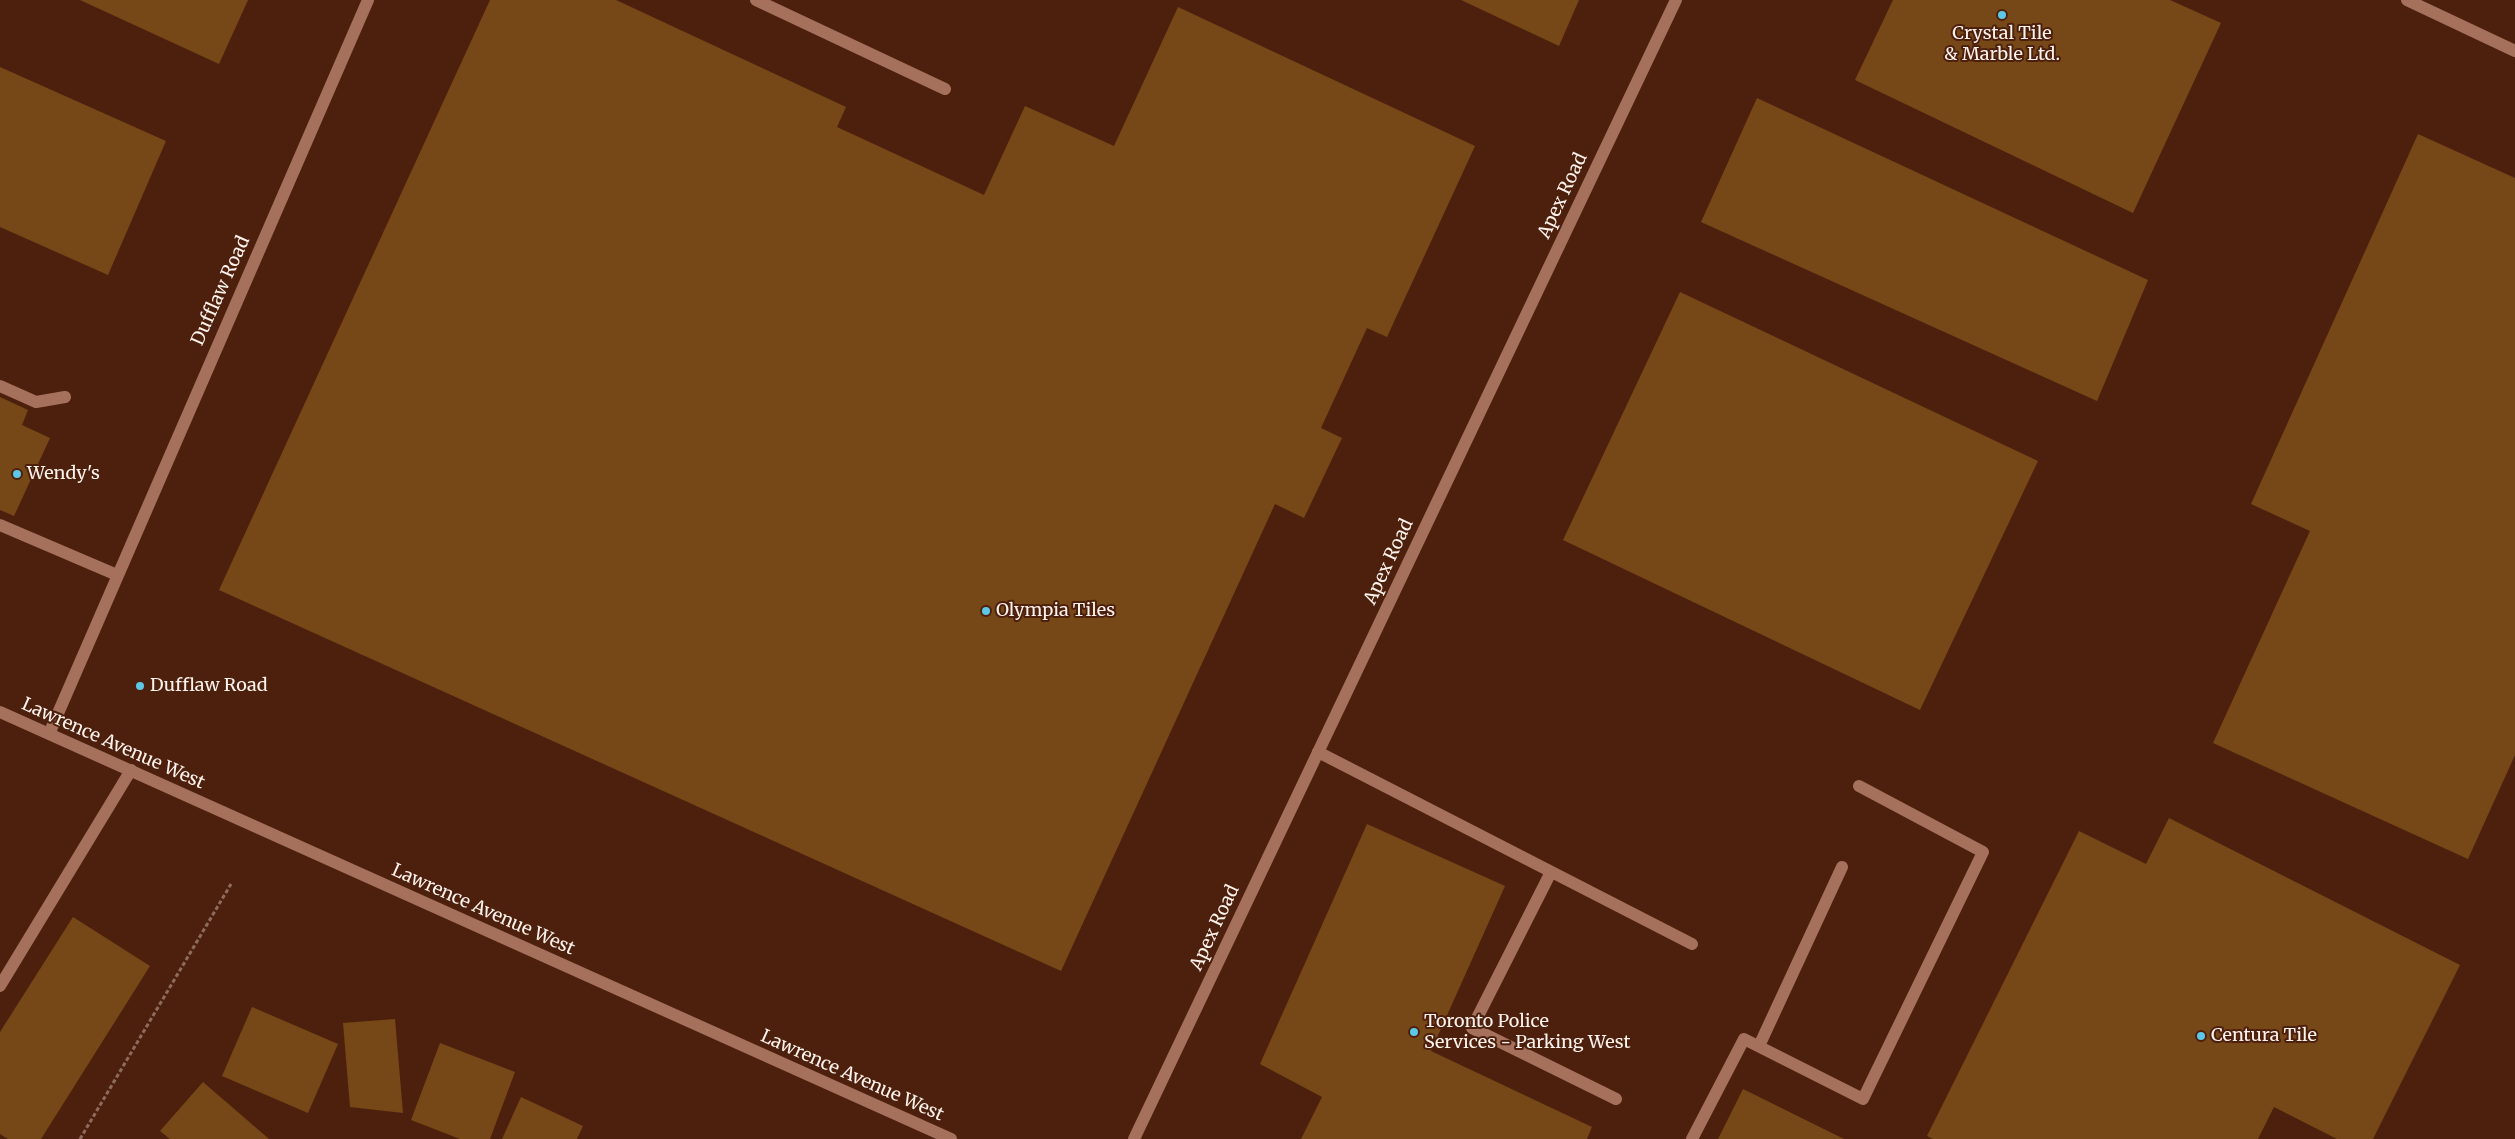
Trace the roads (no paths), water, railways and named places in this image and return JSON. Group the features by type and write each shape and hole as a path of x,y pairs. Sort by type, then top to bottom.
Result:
{"street":[{"name":"Dufflaw Road","path":"49,734 368,0"},
{"path":"756,0 946,89"},
{"name":"Apex Road","path":"1134,1139 1676,0"},
{"path":"2407,0 2515,51"},
{"path":"0,386 36,402 65,398"},
{"path":"0,525 117,575"},
{"name":"Lawrence Avenue West","path":"0,712 951,1139"},
{"path":"1318,752 1692,944"},
{"path":"0,986 131,770"},
{"path":"1692,1139 1744,1040 1863,1098 1983,852 1859,786"},
{"path":"1759,1046 1842,867"},
{"path":"1551,872 1472,1028 1616,1099"}],"place":[{"name":"Crystal Tile & Marble Ltd.","path":"2002,15"},
{"name":"Wendy's","path":"17,474"},
{"name":"Olympia Tiles","path":"986,611"},
{"name":"Dufflaw Road","path":"140,686"},
{"name":"Toronto Police Services - Parking West","path":"1414,1032"},
{"name":"Centura Tile","path":"2201,1036"}]}
